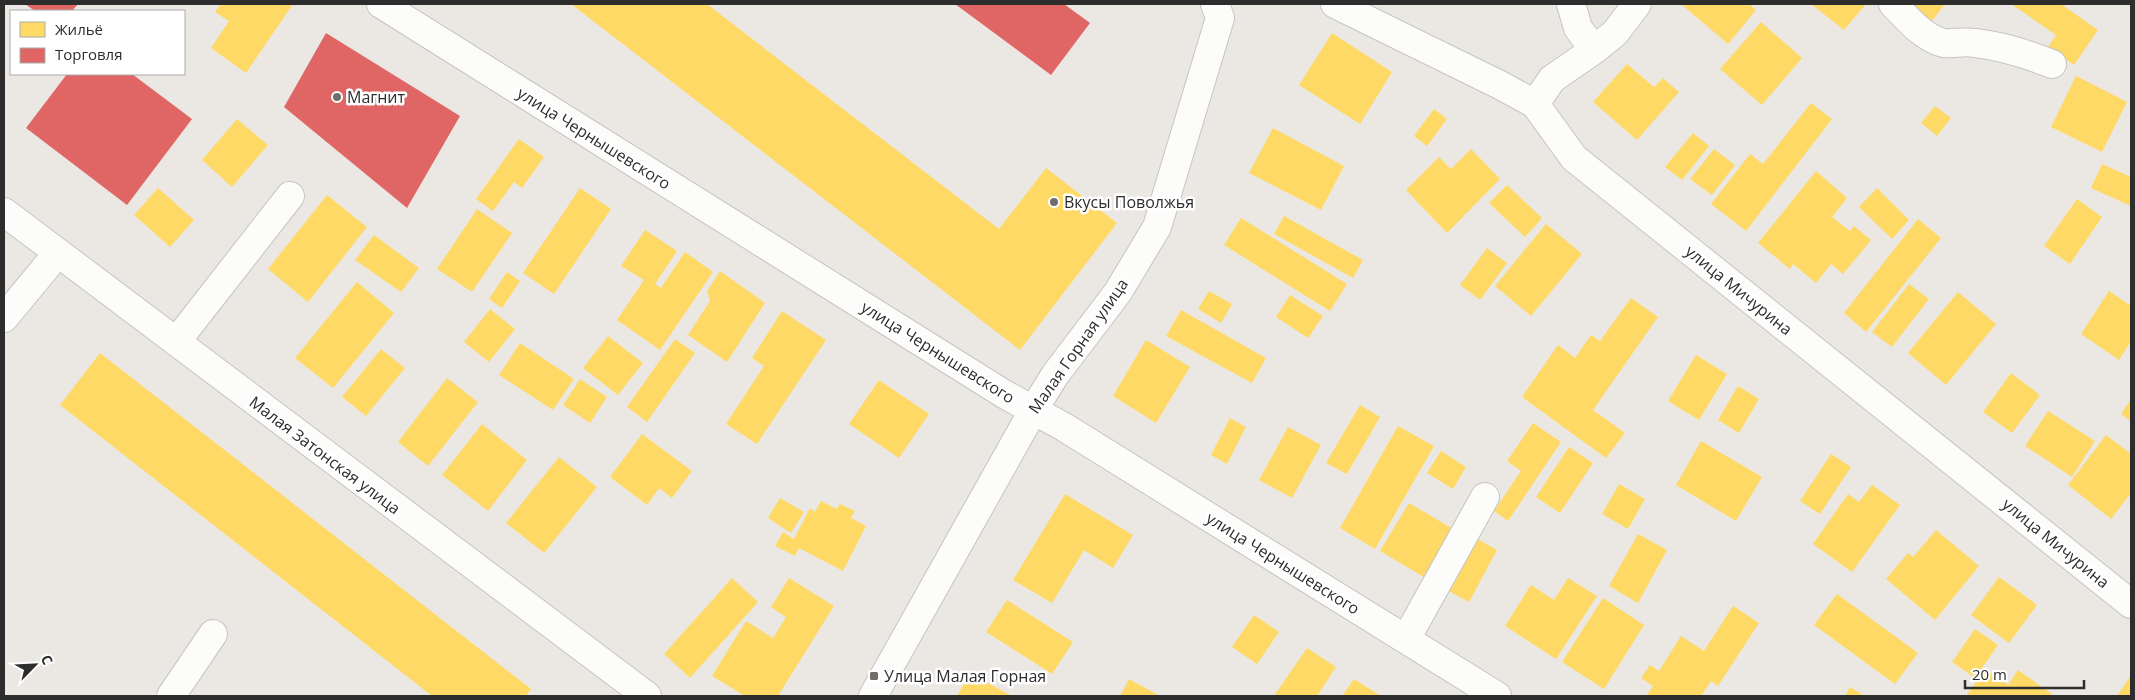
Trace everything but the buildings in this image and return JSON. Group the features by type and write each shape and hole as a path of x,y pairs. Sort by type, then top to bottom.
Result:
{"street":[{"name":"улица Чернышевского","path":"381,4 995,389 1034,410 1497,696"},
{"name":"улица Мичурина","path":"1335,4 1500,84 1535,104 1574,158 2131,604"},
{"path":"1571,4 1578,28 1594,50"},
{"path":"1535,104 1552,79 1615,33 1637,4"},
{"path":"1893,4 1925,34 1944,43 1972,42 2019,50 2052,64"},
{"name":"Малая Горная улица","path":"873,696 1055,375 1118,292 1157,227 1223,9"},
{"path":"176,342 290,196"},
{"name":"Малая Затонская улица","path":"4,212 57,254 646,696"},
{"path":"4,318 57,254"},
{"path":"1406,639 1484,497"},
{"path":"171,696 213,634"}],"place":[{"name":"Магнит","path":"337,97"},
{"name":"Вкусы Поволжья","path":"1054,202"},
{"name":"Улица Малая Горная","path":"874,676"}]}
